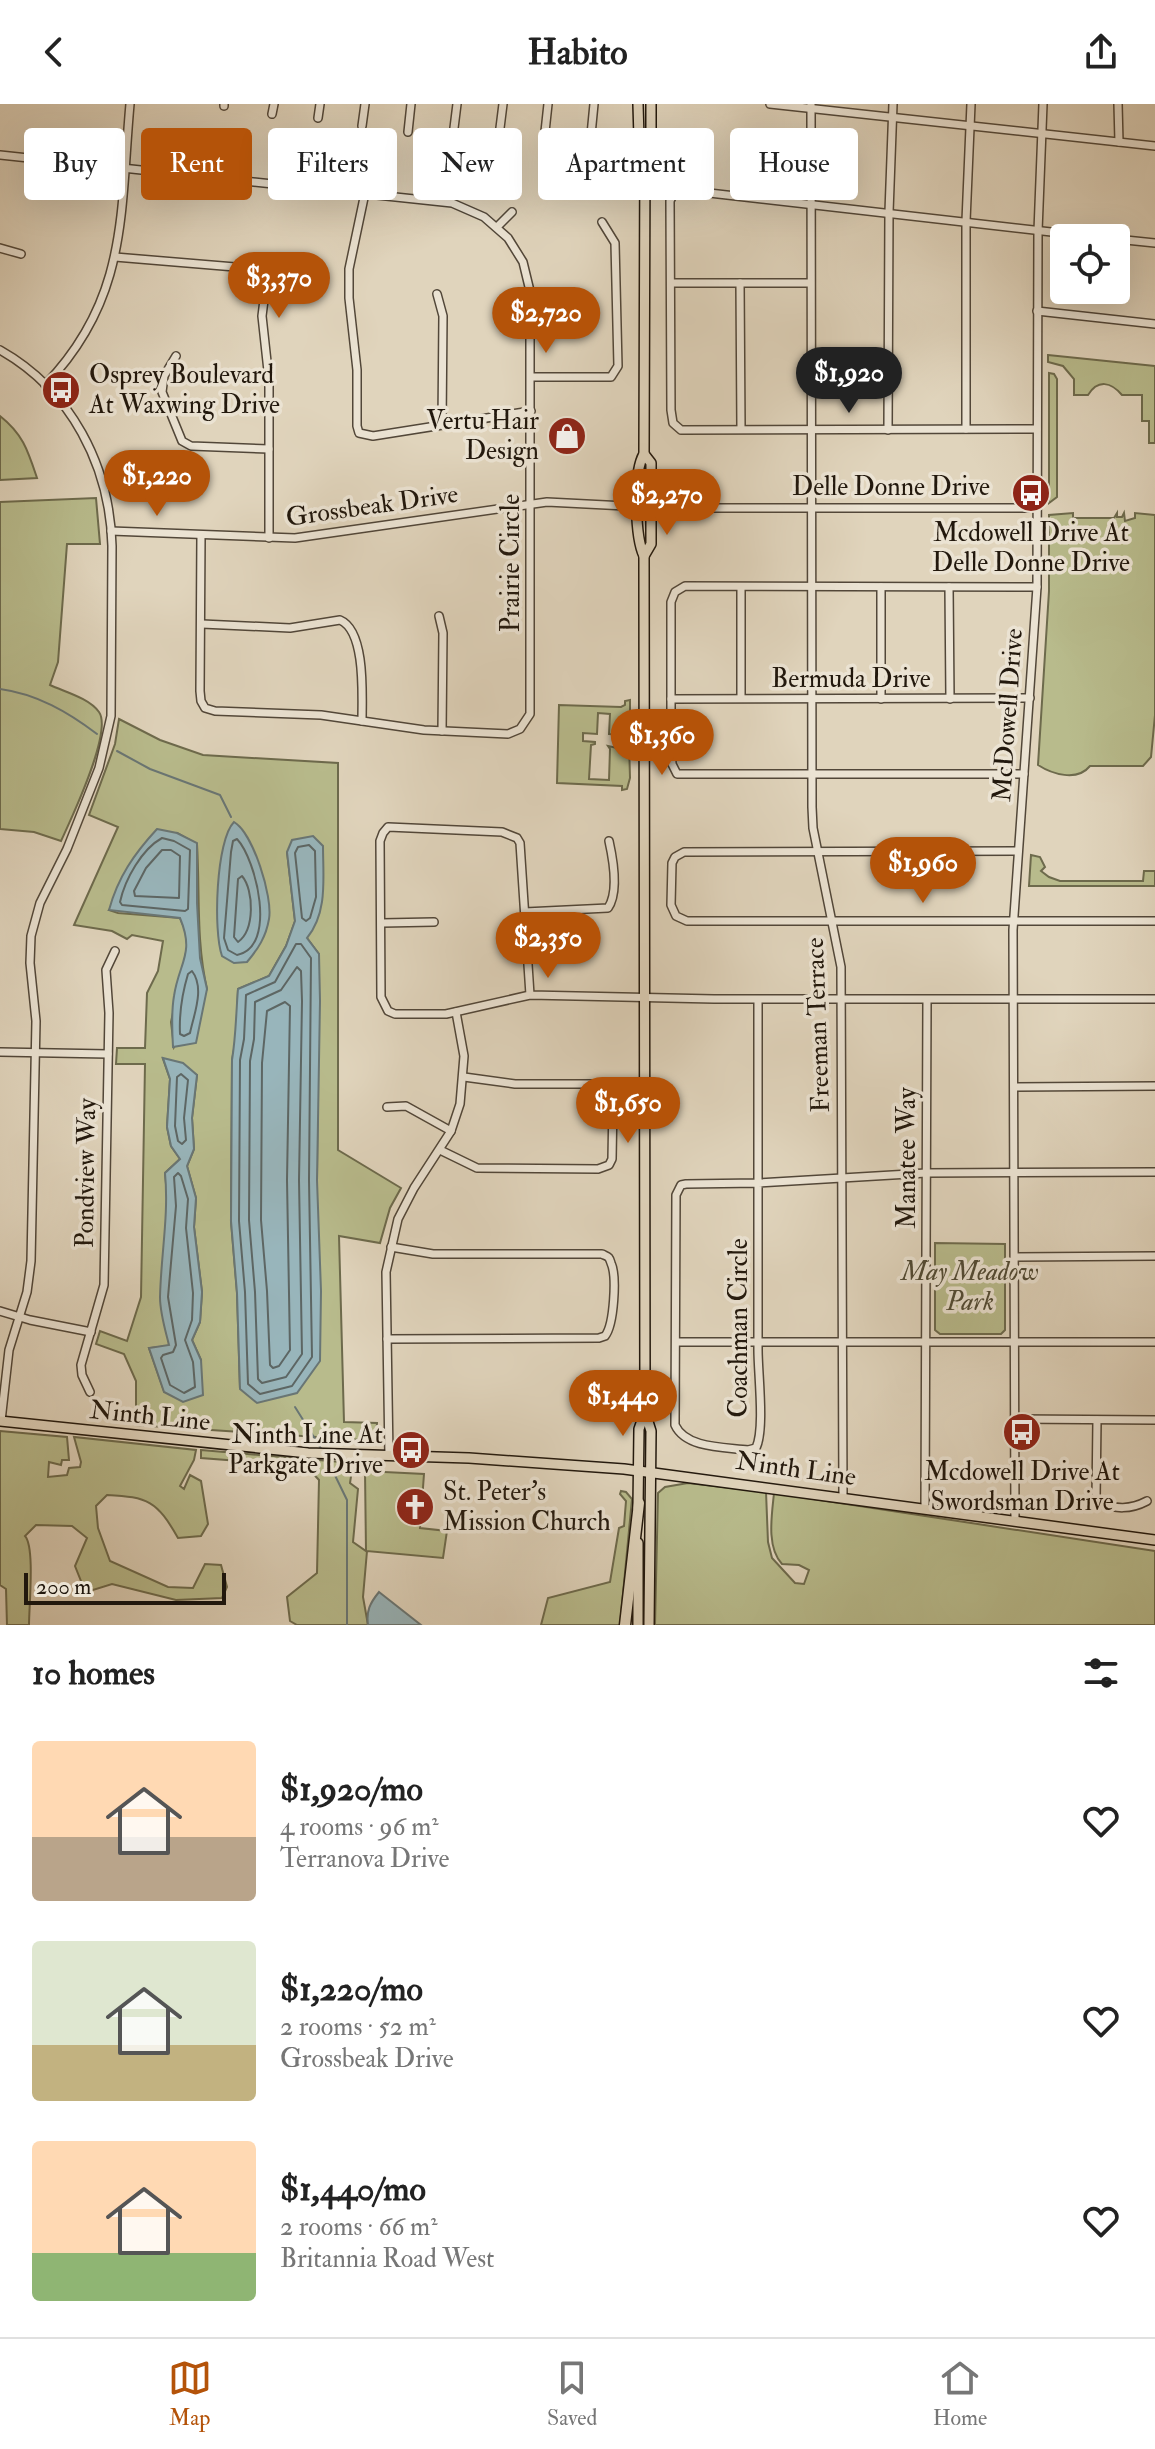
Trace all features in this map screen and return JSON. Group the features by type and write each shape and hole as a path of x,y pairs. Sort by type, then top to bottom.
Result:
{"highway":[{"path":"626,1622 639,1503"}],"main road":[{"path":"638,104 639,128"},
{"path":"651,104 651,128"},
{"path":"645,200 644,454 638,463 638,544 644,556 645,1412 651,1431 650,1620"},
{"path":"644,454 651,463 651,544 644,556"},
{"path":"638,1620 639,1429 645,1412"},
{"name":"Ninth Line","path":"1,1421 308,1453 483,1459 651,1472 1155,1540"}],"street":[{"path":"125,156 130,104"},
{"path":"272,114 274,104"},
{"path":"318,118 320,104"},
{"path":"362,126 365,104"},
{"path":"408,132 411,104"},
{"path":"454,128 457,104"},
{"path":"500,128 503,104"},
{"path":"545,128 548,104"},
{"path":"592,128 594,104"},
{"path":"770,104 811,106 1155,146"},
{"path":"888,430 893,104"},
{"path":"966,429 966,221 971,104"},
{"name":"McDowell Drive","path":"1015,1521 1014,920 1037,587 1037,311 1043,104"},
{"path":"1118,104 1119,142"},
{"name":"Freeman Terrace","path":"811,106 811,775 813,828 840,956 843,1497"},
{"name":"Prairie Circle","path":"0,155 24,157"},
{"name":"Prairie Circle","path":"125,167 268,183"},
{"path":"1037,429 681,430 673,423 671,410 670,201 683,190 1050,232"},
{"name":"Prairie Circle","path":"201,535 200,691 205,708 321,715 442,731 508,734 520,729 530,714 529,283 519,255 497,227 476,212 452,203 397,197"},
{"path":"45,385 73,354 94,320 108,286 115,257 121,200"},
{"path":"364,200 349,269 359,433 373,436 531,411"},
{"path":"497,227 512,212"},
{"path":"531,377 611,377 618,366 615,243 602,222"},
{"path":"1130,240 1155,243"},
{"path":"0,248 21,254"},
{"path":"115,257 247,268 263,276 266,284 262,316 269,372 269,538"},
{"path":"672,283 810,283"},
{"path":"740,283 741,429"},
{"path":"437,294 443,316 442,424"},
{"path":"1037,311 1155,324"},
{"path":"0,350 45,385 68,412 91,449 106,496 111,531 110,725 104,754 67,849 43,896 35,919 30,955 35,1008 30,1269 9,1350 1,1421"},
{"path":"176,356 164,376 162,392 182,441 191,446 269,449"},
{"name":"Grossbeak Drive","path":"111,531 269,538 319,535 547,502 638,507"},
{"name":"Delle Donne Drive","path":"638,507 1036,508"},
{"path":"1024,774 677,774 672,764 671,602 675,592 685,586 1037,587"},
{"path":"741,587 741,698"},
{"path":"881,587 881,699"},
{"path":"949,587 950,699"},
{"path":"439,616 443,633 442,731"},
{"path":"202,624 290,628 340,620 347,623 352,630 361,669 362,721"},
{"name":"Bermuda Drive","path":"671,699 1030,698"},
{"path":"530,995 520,843 517,838 502,832 394,825 383,833 380,841 381,997 388,1011 395,1014 456,1012 530,995 758,1000 1155,999"},
{"path":"525,912 608,908 612,902 614,861 609,841"},
{"path":"1018,851 679,853 672,863 671,905 676,916 687,921 1155,921"},
{"path":"382,923 434,922"},
{"name":"Pondview Way","path":"90,1392 81,1365 104,1285 108,1054 106,970 115,951"},
{"name":"Coachman Circle","path":"758,1000 758,1183 758,1342 758,1442 756,1448 748,1450 701,1444 678,1432 675,1425 677,1190 686,1184 758,1183"},
{"name":"Manatee Way","path":"925,1508 927,1000"},
{"path":"389,1456 386,1272 405,1204 451,1131 460,1104 464,1077 456,1012"},
{"path":"0,1052 108,1054"},
{"path":"440,1150 464,1163 487,1169 598,1169 609,1165 612,1159 612,1093 603,1084 515,1084 464,1077"},
{"path":"1015,1087 1155,1086"},
{"path":"387,1107 406,1106 451,1131"},
{"path":"758,1183 926,1173 1155,1172"},
{"path":"387,1339 599,1338 605,1336 612,1323 613,1267 607,1256 602,1254 433,1254 391,1247"},
{"path":"1015,1257 1155,1256"},
{"path":"0,1311 91,1332"},
{"path":"676,1342 1155,1342"},
{"path":"1015,1419 1155,1420"},
{"path":"1097,1420 1098,1503 1134,1508 1147,1501"}],"green space":[{"path":"1048,355 1155,366 1155,443 1149,443 1149,421 1142,421 1142,395 1122,395 1105,384 1096,386 1088,395 1074,395 1074,379 1063,366 1048,362"},
{"path":"1049,373 1057,379 1057,497 1049,503"},
{"path":"0,416 24,444 37,478 0,480"},
{"path":"96,498 100,544 67,544 58,662 50,685 95,707 102,722 96,756 61,841 34,832 0,829 0,502"},
{"path":"1073,513 1073,518 1114,518 1117,513 1117,517 1122,517 1124,513 1125,521 1135,518 1135,513 1155,515 1155,715 1151,757 1143,766 1090,766 1072,775 1038,765 1049,591 1049,515"},
{"path":"630,700 630,735 609,734 610,714 598,713 597,734 583,733 583,741 595,742 591,745 589,779 609,780 608,746 622,749 622,742 629,742 630,778 627,789 622,790 622,786 557,783 559,705 621,707"},
{"path":"119,719 160,740 203,755 338,763 338,1150 401,1188 390,1208 380,1243 339,1236 344,1422 377,1423 376,1441 136,1425 136,1381 124,1354 96,1344 100,1331 127,1341 141,1297 145,1064 116,1064 117,1048 145,1048 147,993 158,971 163,941 132,935 127,939 112,931 74,925 118,827 89,815 115,744","holes":["177,833 197,844 200,935 207,989 174,1047 171,1022 189,939 180,918 109,910","287,852 307,938 319,954 317,1180 240,1389 231,1221 232,1060 238,989 269,976 286,946 295,921","163,1059 197,1075 192,1118 194,1149 187,1166 196,1198 194,1227 202,1292 200,1322 192,1340 201,1360 164,1391 149,1348 169,1346 165,1173 180,1159 171,1146 167,1127 170,1079"]},
{"path":"1031,855 1040,857 1045,867 1041,871 1060,881 1143,881 1144,871 1155,871 1155,886 1029,886"},
{"name":"May Meadow Park","path":"935,1243 1005,1244 1005,1330 1001,1334 940,1334 935,1330"},
{"path":"0,1431 67,1437 69,1460 62,1460 61,1465 49,1462 48,1477 67,1475 69,1468 80,1467 74,1437 196,1450 180,1486 184,1489 190,1475 201,1481 208,1524 201,1536 178,1538 164,1516 150,1503 121,1496 107,1495 96,1506 98,1528 110,1561 168,1587 193,1588 205,1564 221,1565 227,1587 222,1598 176,1600 112,1584 93,1590 83,1586 75,1566 87,1538 72,1526 36,1525 25,1536 31,1564 29,1625 7,1625 6,1589 0,1585"},
{"path":"201,1450 353,1463 350,1483 358,1489 353,1542 366,1551 365,1471 424,1474 420,1528 447,1531 443,1558 367,1551 363,1597 368,1625 297,1625 290,1621 287,1597 317,1573 319,1480 306,1466 201,1458"},
{"path":"688,1483 766,1492 768,1542 772,1558 795,1583 804,1584 809,1570 799,1565 782,1564 777,1557 771,1530 774,1493 1155,1551 1155,1625 655,1625 658,1493 665,1487"},
{"path":"621,1491 632,1499 620,1625 541,1625 548,1598 610,1582 619,1528 624,1526 626,1501"}],"water":[{"path":"234,822 248,839 265,882 269,919 264,937 247,962 234,963 222,956 217,907 223,847"},
{"path":"157,829 177,833 197,843 200,958 207,989 196,1043 173,1047 173,1002 186,950 180,918 109,910 128,866"},
{"path":"313,836 323,846 321,906 314,928 307,938 319,954 317,1180 320,1361 297,1393 257,1403 240,1389 231,1221 232,1060 238,989 269,976 286,946 295,921 287,852 292,840"},
{"path":"163,1058 183,1063 197,1075 192,1118 194,1149 187,1166 196,1198 194,1227 202,1292 200,1322 192,1340 201,1360 203,1395 183,1402 164,1392 149,1348 169,1345 160,1297 165,1173 180,1159 171,1146 167,1127 170,1079"},
{"path":"379,1592 421,1625 368,1625 369,1607"}],"waterway":[{"path":"0,689 52,705 97,734"},
{"path":"117,751 150,769 220,795 231,817"},
{"path":"295,1407 322,1450"},
{"path":"327,1459 347,1500 347,1625"}],"place":[{"name":"Osprey Boulevard At Waxwing Drive","path":"61,390"},
{"name":"Vertu Hair Design","path":"567,436"},
{"name":"Mcdowell Drive At Delle Donne Drive","path":"1031,493"},
{"name":"Mcdowell Drive At Swordsman Drive","path":"1022,1432"},
{"name":"Ninth Line At Parkgate Drive","path":"411,1450"},
{"name":"St. Peter’s Mission Church","path":"415,1507"}]}
